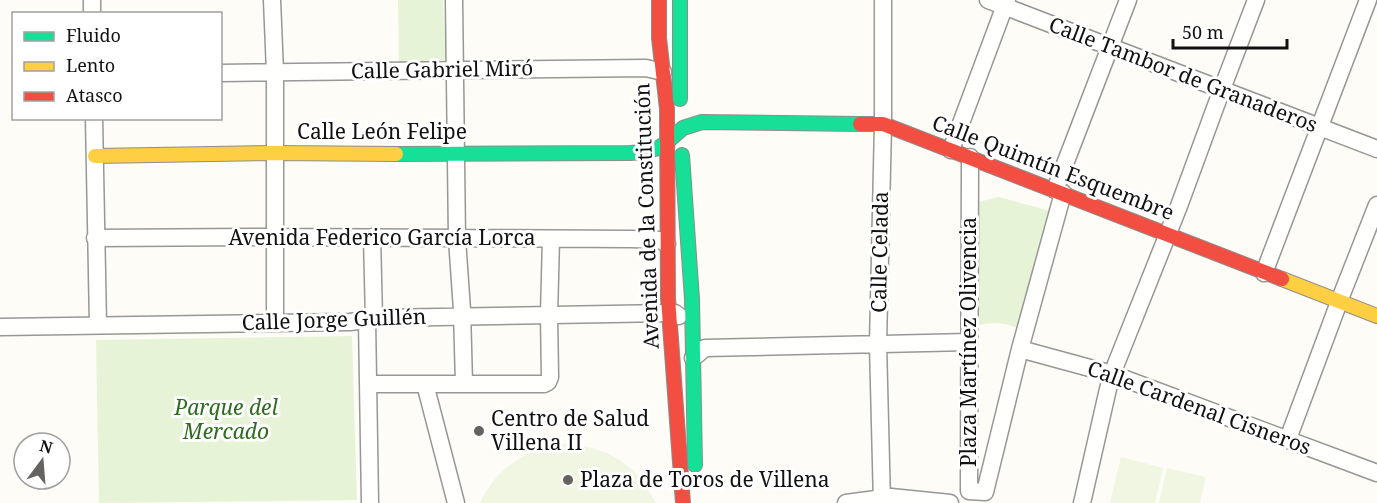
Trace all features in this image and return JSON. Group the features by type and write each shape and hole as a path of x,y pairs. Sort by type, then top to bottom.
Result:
{"street":[{"path":"272,0 275,72 275,323"},
{"path":"454,0 457,239 464,384"},
{"name":"Avenida de la Constitución","path":"658,0 659,35 667,89 669,313 683,503"},
{"path":"669,0 670,28 679,46"},
{"path":"680,0 680,106 692,299 695,474"},
{"name":"Calle Celada","path":"882,501 878,344 883,124 883,0"},
{"name":"Calle Tambor de Granaderos","path":"988,0 1006,3 1110,48 1377,149"},
{"name":"Plaza Martínez Olivencia","path":"970,157 969,491 985,492 1059,191 1128,0"},
{"path":"1082,503 1112,374 1168,235 1256,0"},
{"path":"1264,273 1368,0"},
{"path":"951,150 1006,3"},
{"name":"Calle Gabriel Miró","path":"222,73 646,68 663,72"},
{"path":"680,106 702,122"},
{"path":"94,120 98,325"},
{"name":"Calle Quimtín Esquembre","path":"681,129 702,122 883,124 1377,316"},
{"path":"667,142 681,129"},
{"name":"Calle León Felipe","path":"95,156 275,153 630,153 648,151 667,142"},
{"path":"1288,438 1377,205"},
{"path":"370,503 368,384 372,237"},
{"name":"Avenida Federico García Lorca","path":"95,238 372,237 660,240 667,244"},
{"path":"368,384 544,384 549,381 551,239"},
{"path":"669,313 681,316 684,321 687,342 687,383 695,409"},
{"name":"Calle Jorge Guillén","path":"0,327 350,322 381,318 669,313"},
{"path":"693,358 705,348 969,342"},
{"name":"Calle Cardenal Cisneros","path":"1020,349 1112,374 1377,473"},
{"path":"425,384 456,503"},
{"path":"846,503 882,501 891,497 951,503"}],"green space":[{"path":"398,0 443,0 446,65 399,65"},
{"path":"999,197 1050,211 1021,329 1000,323 979,325 975,203"},
{"name":"Parque del Mercado","path":"352,336 357,500 99,503 96,340"},
{"name":"Plaza de Toros de Villena","path":"564,444 594,449 619,460 639,477 656,503 480,503 495,479 514,462 537,451"},
{"path":"1121,457 1163,468 1155,503 1110,503"},
{"path":"1167,468 1206,477 1200,503 1159,503"}],"traffic: fast":[{"path":"680,0 680,99"},
{"path":"396,154 630,153 658,148 683,128 702,122 860,124"},
{"path":"682,155 692,299 695,465"}],"traffic: slow":[{"path":"95,156 275,153 396,154"},
{"path":"1282,279 1377,316"}],"traffic: jam":[{"path":"659,0 659,38 667,109 668,298 683,503"},
{"path":"860,124 883,124 1282,279"}],"place":[{"name":"Centro de Salud Villena II","path":"479,431"},
{"name":"Plaza de Toros de Villena","path":"568,480"}]}
